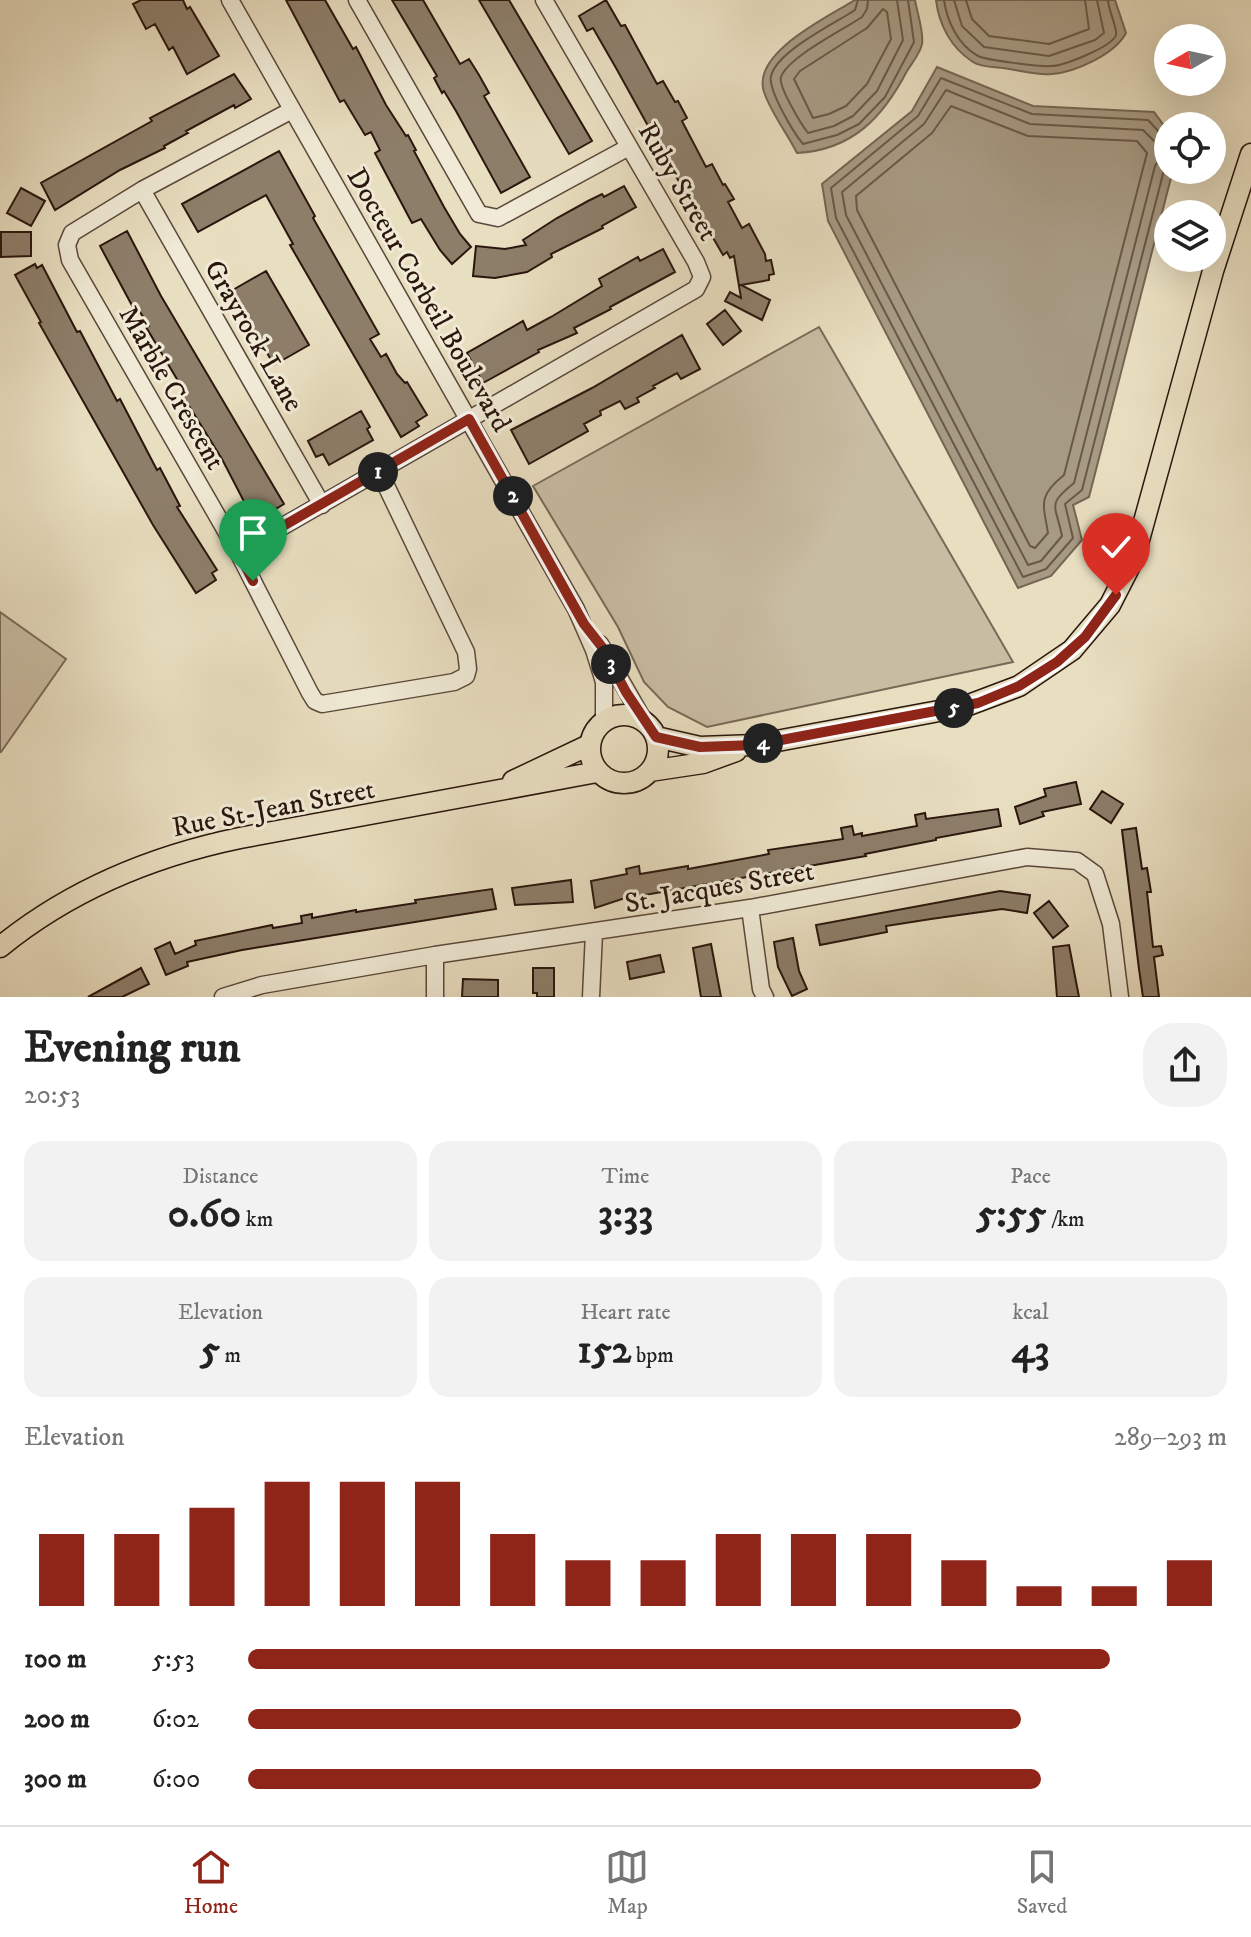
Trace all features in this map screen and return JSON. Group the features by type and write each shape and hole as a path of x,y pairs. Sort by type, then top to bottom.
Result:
{"main road":[{"name":"Rue St-Jean Street","path":"604,721 624,714 650,729 700,747 755,745 953,709 1019,686 1057,662 1098,622 1123,584 1138,547 1213,271 1251,154"},
{"path":"597,772 592,764 589,745 597,727 604,721"},
{"path":"650,729 659,749 650,771"},
{"name":"Rue St-Jean Street","path":"484,795 589,745"},
{"name":"Rue St-Jean Street","path":"0,947 70,899 173,854 240,838 597,772 618,784 630,784 650,771 703,763 755,745"}],"street":[{"name":"Docteur Corbeil Boulevard","path":"230,0 584,624 602,647 650,729"},
{"path":"357,0 479,214 498,218 629,147"},
{"name":"Ruby Street","path":"469,419 696,289 702,277 551,2"},
{"name":"Marble Crescent","path":"238,552 70,260 67,245 72,233 142,190 292,110"},
{"name":"Grayrock Lane","path":"142,190 322,505"},
{"path":"379,471 466,652 468,669 461,680 330,705 315,701 238,552 469,419"},
{"name":"Docteur Corbeil Boulevard","path":"584,624 604,682 604,721"},
{"name":"St. Jacques Street","path":"223,997 262,985 435,955 750,908 1027,857 1077,861 1095,874 1111,924 1120,997"},
{"path":"750,908 761,989 765,997"},
{"path":"591,997 594,933"},
{"path":"435,955 435,997"}],"shaded area":[{"path":"819,327 1013,662 707,727 668,707 644,682 618,627 533,486"},
{"path":"0,612 66,659 1,752 0,751"}],"water":[{"path":"855,0 915,0 922,34 921,47 888,103 864,128 834,145 797,153 767,100 763,78 769,64 794,38"},
{"path":"936,0 1115,0 1126,33 1104,55 1062,73 1040,74 983,66 965,56 952,43 943,27"},
{"path":"937,67 1033,106 1154,112 1154,184 1169,184 1165,200 1154,200 1154,244 1089,497 1073,505 1082,540 1051,576 1018,588 828,221 822,184 912,111"}],"building":[{"path":"141,0 183,0 219,56 187,74 173,47 169,50 155,24 146,29 133,4"},
{"path":"286,0 325,0 353,49 356,47 386,105 408,135 444,207 471,247 452,264 421,219 412,223 375,153 380,150 371,132 365,135 344,100 340,102"},
{"path":"392,0 423,0 460,64 469,59 489,93 484,96 530,177 501,193"},
{"path":"479,0 509,0 592,141 569,154"},
{"path":"606,0 621,26 625,25 657,84 663,81 675,102 678,101 687,118 682,121 706,167 712,164 734,199 728,202 742,228 749,224 766,261 771,260 774,274 769,275 769,280 741,285 770,300 762,320 725,301 730,292 741,298 734,256 730,258 727,252 723,255 699,218 593,28 587,31 579,16"},
{"path":"234,74 251,99 186,131 188,133 165,148 120,170 55,210 41,183 152,121 150,118"},
{"path":"279,151 379,334 370,339 381,357 386,354 397,374 407,382 427,415 416,422 419,426 401,437 290,245 293,244 266,195 198,232 182,204"},
{"path":"624,186 636,207 603,228 551,254 552,257 527,272 495,278 473,276 476,246 505,249 526,245 523,240 557,218"},
{"path":"21,188 45,201 31,226 7,213"},
{"path":"127,231 161,296 284,504 264,516 260,509 251,515 222,459 181,393 184,391 146,327 149,326 138,309 135,311 100,246"},
{"path":"1,232 31,232 31,256 1,257"},
{"path":"663,249 675,272 574,328 577,333 538,350 483,383 467,353 523,321 527,330 602,286 599,279 638,257 640,261"},
{"path":"35,264 37,268 42,265 117,401 120,399 157,470 160,468 180,506 177,507 217,570 212,573 216,580 196,593 153,525 15,275"},
{"path":"266,271 309,345 274,365 231,291"},
{"path":"725,310 741,331 723,345 707,324"},
{"path":"682,335 700,369 681,379 677,373 653,386 655,388 637,398 639,402 625,409 620,401 600,411 601,415 584,424 588,431 529,464 511,430 592,388"},
{"path":"361,411 373,440 329,465 323,454 316,457 308,441"},
{"path":"1076,782 1081,804 1042,812 1044,816 1020,824 1015,807 1046,796 1044,789"},
{"path":"1102,791 1123,804 1111,823 1090,809"},
{"path":"998,809 1001,826 866,856 622,899 595,908 591,881 627,874 626,869 639,866 640,874 688,866 688,869 769,854 768,850 843,839 841,828 852,826 854,835 862,833 862,836 917,826 915,815 925,813 926,819"},
{"path":"1136,828 1142,869 1147,868 1151,892 1147,892 1153,947 1161,946 1163,955 1154,957 1159,997 1143,997 1139,969 1122,830"},
{"path":"571,880 573,902 515,905 512,888"},
{"path":"492,889 496,909 242,950 187,962 188,966 166,975 155,949 170,942 175,954 196,945 195,941 272,925 273,928 302,923 301,916 312,914 312,918 356,912"},
{"path":"1000,891 1030,895 1027,913 1002,909 931,919 886,926 887,932 820,945 816,925"},
{"path":"1049,901 1068,926 1053,938 1034,913"},
{"path":"793,938 799,971 807,989 792,996 778,967 774,942"},
{"path":"711,944 721,997 701,997 693,948"},
{"path":"1069,945 1079,997 1057,997 1053,947"},
{"path":"660,955 664,972 630,979 627,962"},
{"path":"141,968 149,984 122,997 88,997"},
{"path":"533,968 554,968 554,997 537,997 537,993 533,993"},
{"path":"463,979 498,980 498,997 462,997"}],"route":[{"path":"253,581 238,552 469,419 584,624 602,647 626,692 656,737 700,747 755,745 978,703 1019,686 1057,662 1085,637 1116,595"}]}
